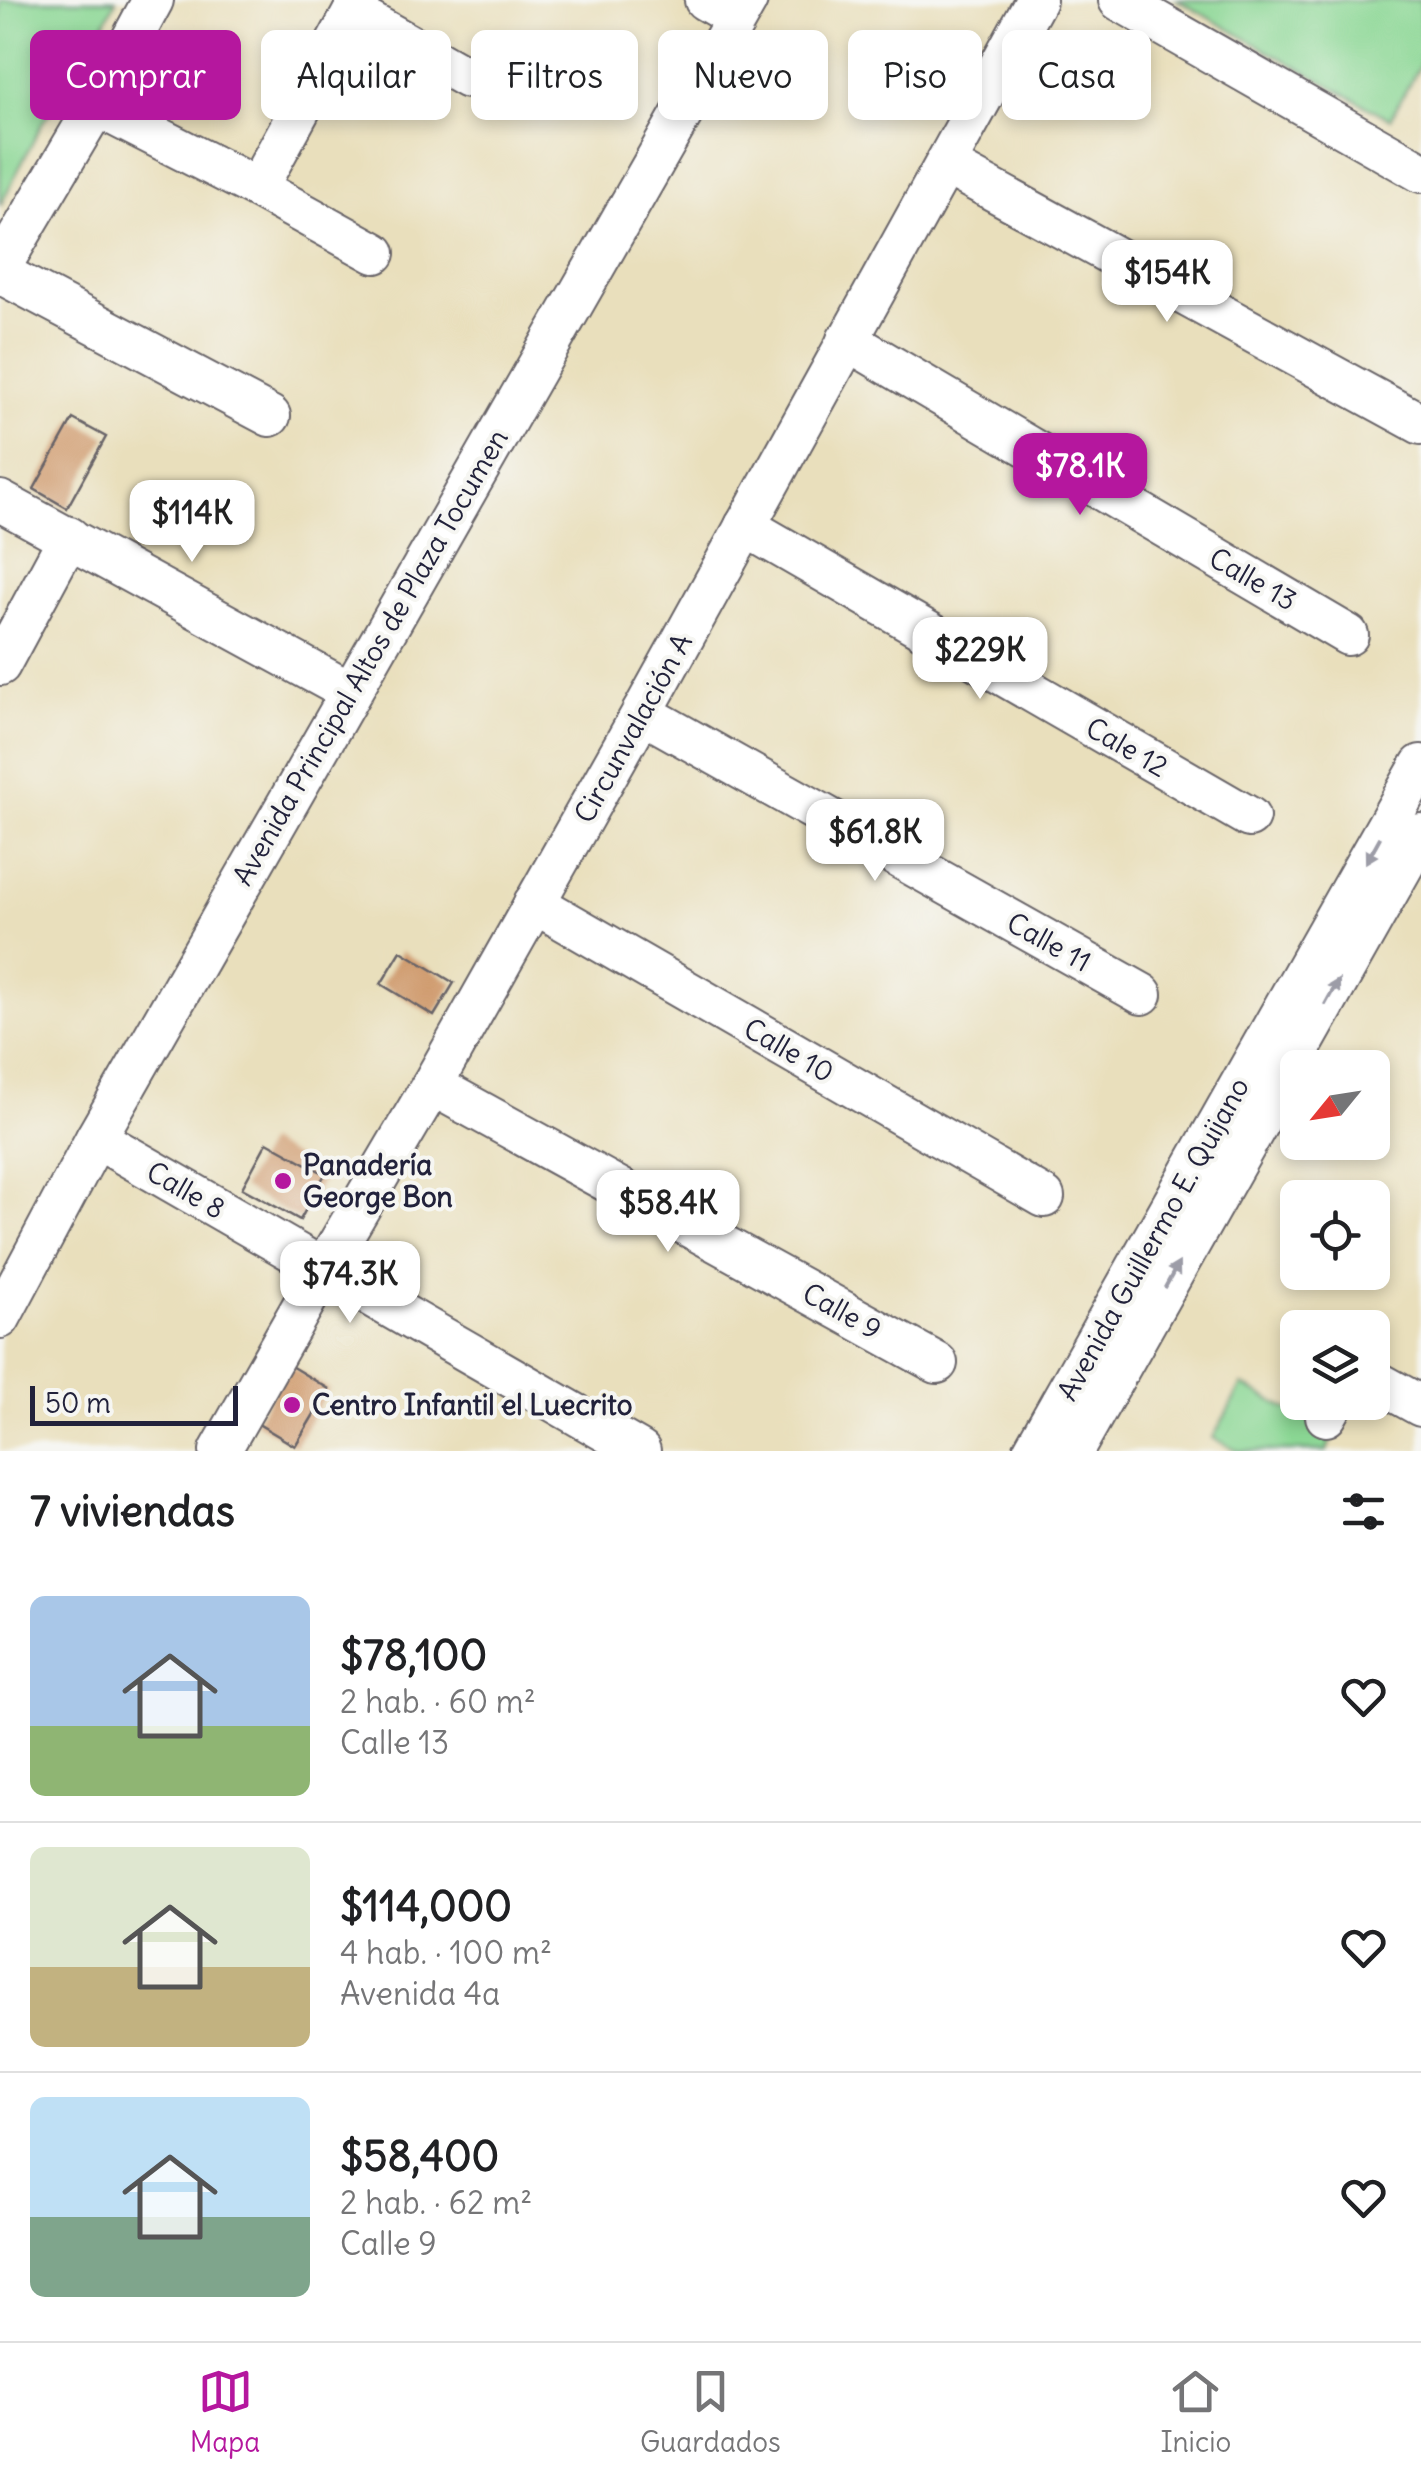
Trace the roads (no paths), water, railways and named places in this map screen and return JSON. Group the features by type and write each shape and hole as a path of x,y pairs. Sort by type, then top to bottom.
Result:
{"street":[{"path":"137,30 153,0"},
{"name":"Circunvalación A","path":"220,1451 642,713 1036,0"},
{"path":"1119,0 1421,172"},
{"path":"258,188 357,6 468,78"},
{"name":"Avenida Principal Altos de Plaza Tocumen","path":"0,1318 96,1138 350,692 730,6"},
{"path":"88,120 0,270 270,416"},
{"path":"124,120 375,253"},
{"path":"947,165 1421,424"},
{"name":"Calle 13","path":"847,340 1348,635"},
{"path":"0,501 350,692"},
{"name":"Cale 12","path":"745,526 1249,818"},
{"path":"0,665 69,538"},
{"name":"Calle 11","path":"642,713 1142,994"},
{"name":"Avenida Guillermo E. Quijano","path":"1073,1451 1122,1330 1421,765"},
{"name":"Avenida Guillermo E. Quijano","path":"1033,1451 1122,1330 1421,834"},
{"name":"Calle 10","path":"534,903 1044,1197"},
{"name":"Calle 9","path":"432,1085 937,1363"},
{"name":"Calle 8","path":"96,1138 640,1451"},
{"path":"1390,1389 1421,1406"}],"place":[{"name":"Panadería George Bon","path":"283,1181"},
{"name":"Centro Infantil el Luecrito","path":"292,1405"}]}
